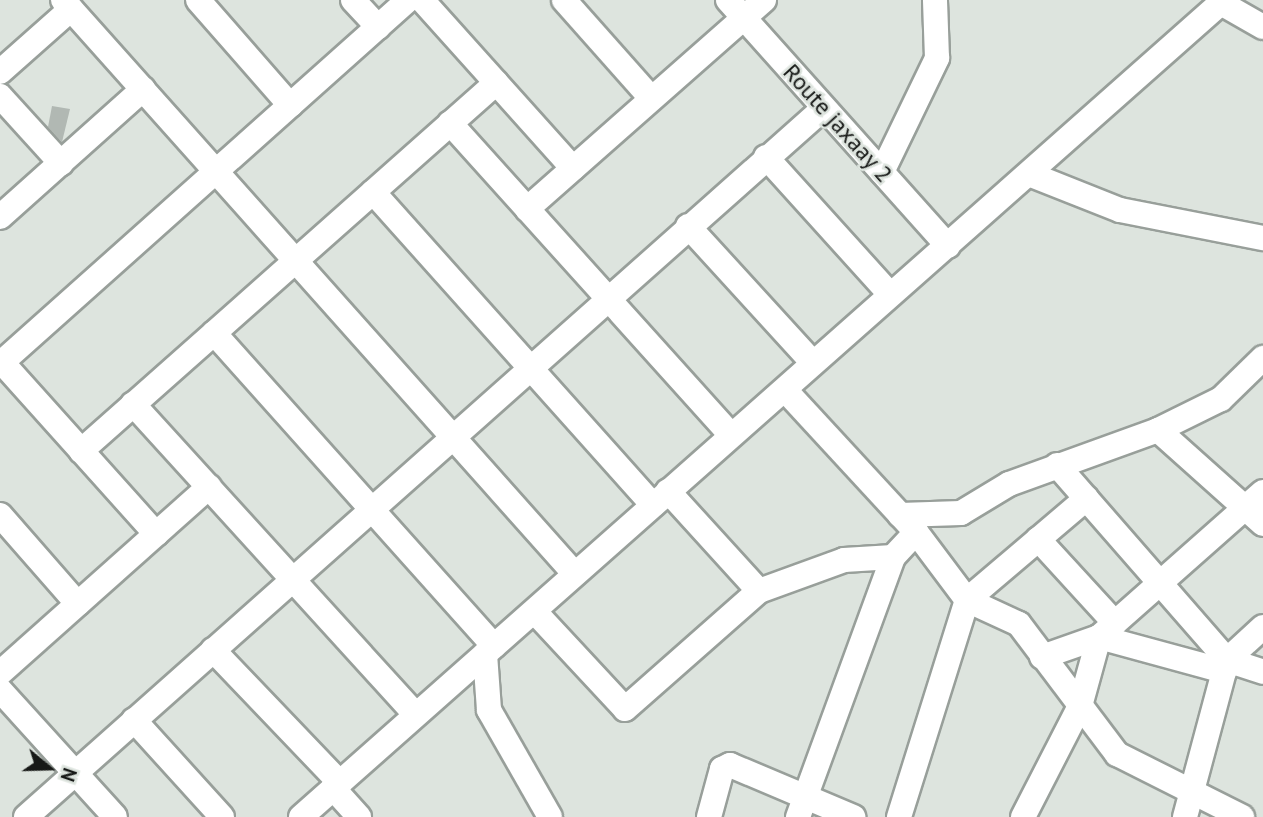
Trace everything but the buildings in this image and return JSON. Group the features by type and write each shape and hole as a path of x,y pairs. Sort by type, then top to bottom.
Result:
{"street":[{"path":"198,0 290,106"},
{"path":"354,0 377,27"},
{"path":"156,534 1,362 408,0"},
{"path":"422,0 573,168"},
{"path":"564,0 651,98"},
{"path":"527,209 651,98 736,9 764,0"},
{"path":"882,172 937,58 934,0"},
{"path":"301,817 1223,1 1263,26"},
{"path":"0,72 67,4 575,574"},
{"name":"Route jaxaay 2","path":"736,9 948,246"},
{"path":"81,451 496,83"},
{"path":"0,217 143,89"},
{"path":"0,96 61,163"},
{"path":"26,817 688,226 824,108"},
{"path":"450,123 731,435"},
{"path":"766,158 890,294"},
{"path":"1029,174 1120,210 1263,237"},
{"path":"373,192 530,368 759,591"},
{"path":"688,226 813,363"},
{"path":"214,333 371,509 489,650 489,710 550,817"},
{"path":"908,523 961,513 1058,465 1158,430 1222,399 1263,358"},
{"path":"785,390 908,523 967,600 1019,625 1117,754 1188,806 1242,817"},
{"path":"133,404 416,715"},
{"path":"1158,430 1254,517"},
{"path":"1058,465 1161,584 1225,666"},
{"path":"0,673 209,487"},
{"path":"1042,657 1107,630 1161,584 1254,517 1263,492"},
{"path":"899,817 967,600 1087,498"},
{"path":"0,516 78,604"},
{"path":"802,807 908,523"},
{"path":"1038,540 1107,630 1225,666 1263,672"},
{"path":"535,612 625,709 759,591 844,560 894,557"},
{"path":"1188,806 1225,666 1263,627"},
{"path":"1023,817 1080,706 1107,630"},
{"path":"214,650 337,785 359,817"},
{"path":"0,690 115,817"},
{"path":"134,720 222,817"},
{"path":"712,816 724,765 802,807 853,817"}]}
